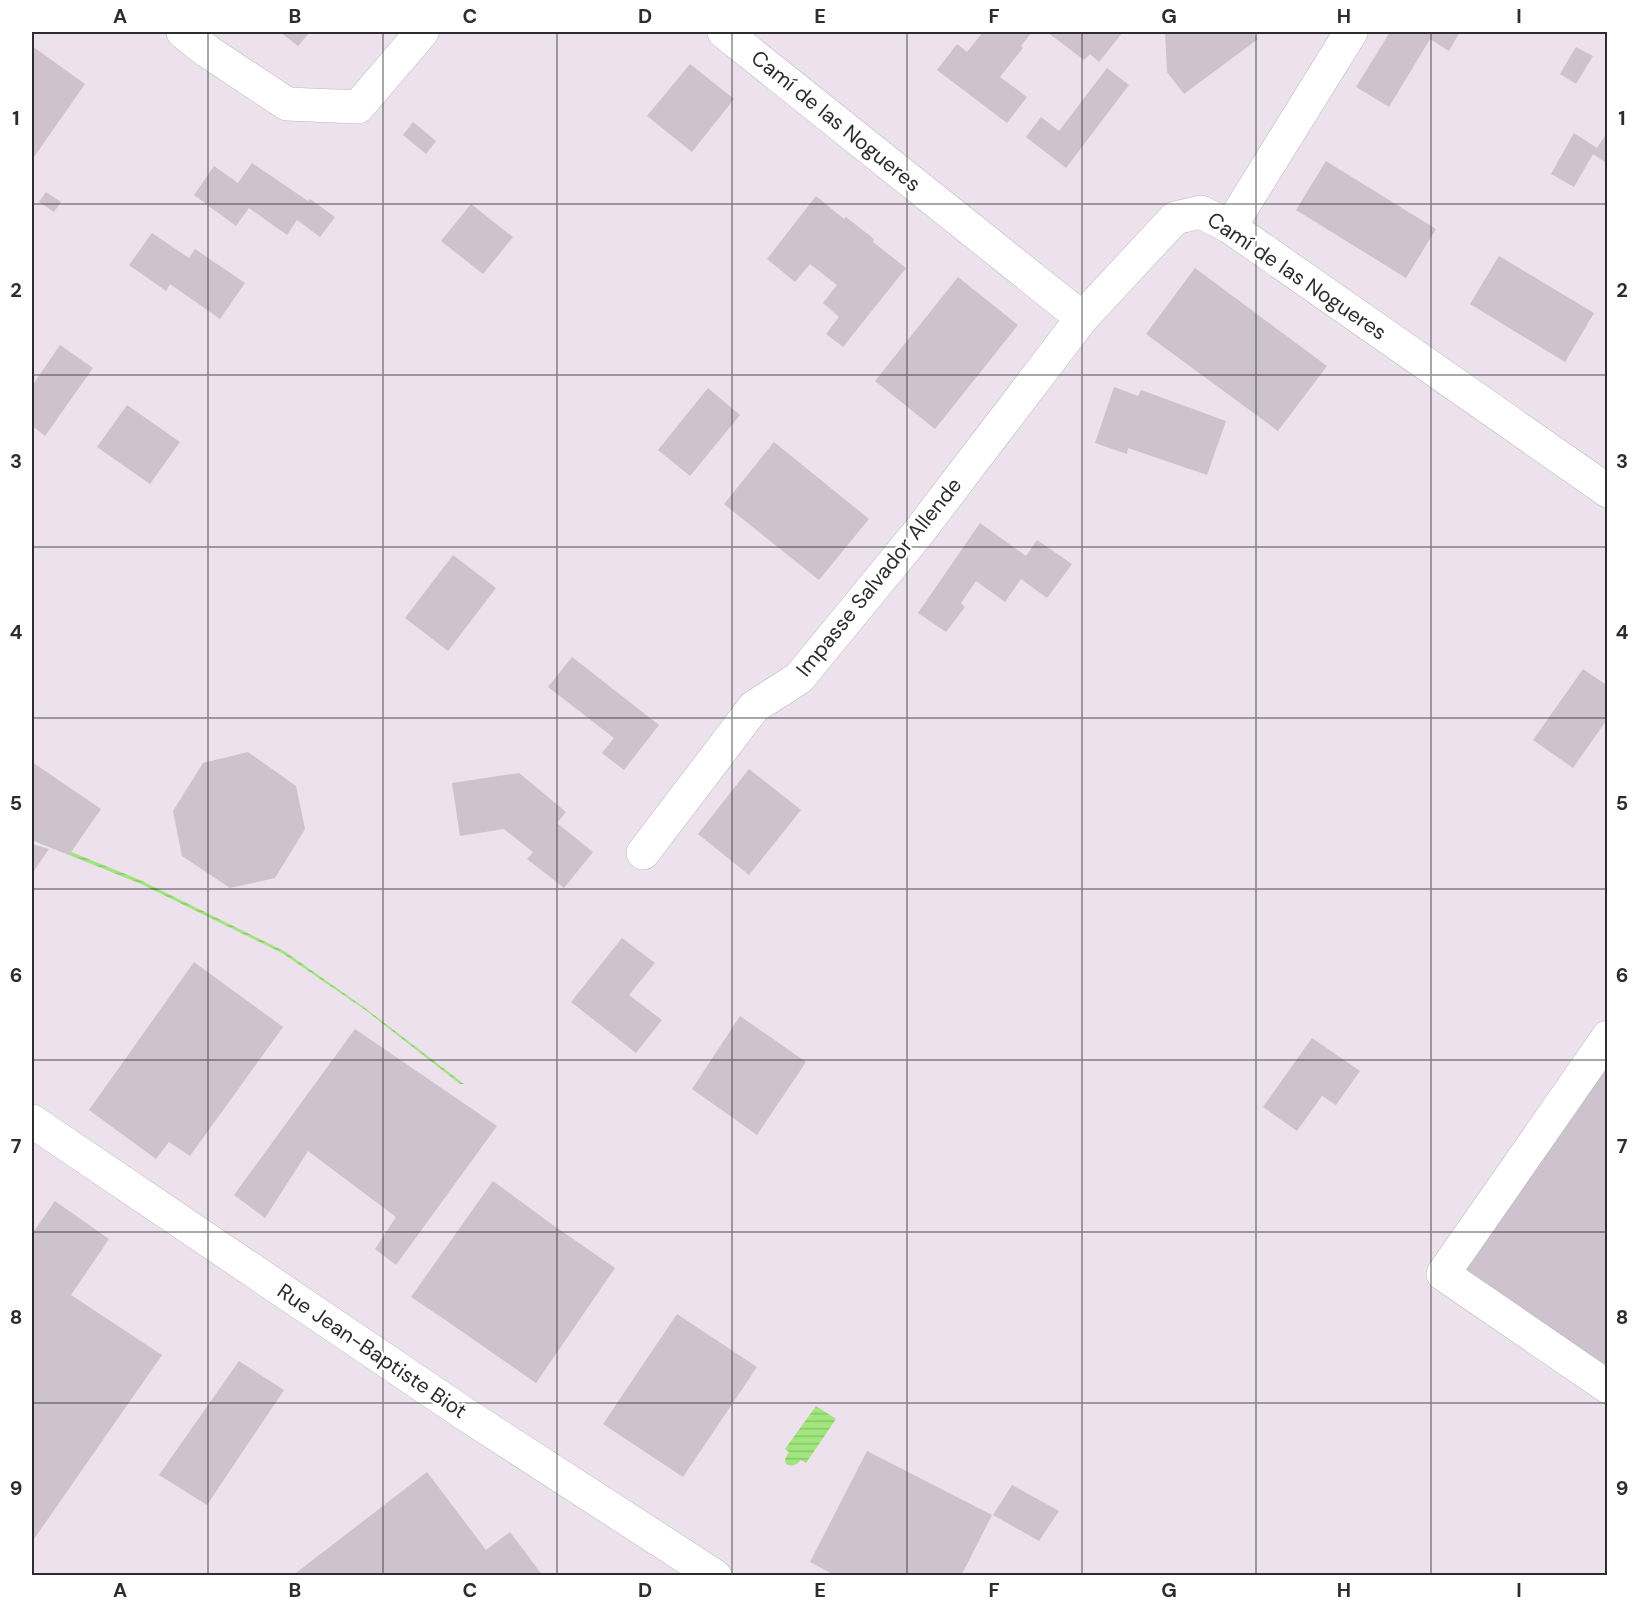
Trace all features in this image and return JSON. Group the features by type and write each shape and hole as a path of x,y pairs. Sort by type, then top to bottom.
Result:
{"street":[{"path":"183,32 207,51 287,104 358,107 422,32"},
{"name":"Camí de las Nogueres","path":"724,32 1082,318 1175,218 1201,212 1230,227 1608,491"},
{"path":"1230,227 1351,32"},
{"name":"Impasse Salvador Allende","path":"643,853 754,707 799,678 903,551 1082,318"},
{"path":"1608,1037 1443,1274 1608,1387"},
{"name":"Rue Jean-Baptiste Biot","path":"32,1121 468,1416 715,1575"}],"shaded area":[{"path":"32,836 140,880 284,951 365,1008 464,1084 460,1084 364,1009 282,953 141,884 32,840"},
{"path":"816,1406 836,1419 806,1463 801,1460 794,1465 786,1464 785,1459 789,1452 785,1449"}],"building":[{"path":"280,32 310,32 298,46"},
{"path":"983,32 1032,32 1021,46 1023,48 1000,77 1027,97 1007,123 937,70 957,44 967,52"},
{"path":"1047,32 1123,32 1099,62 1090,54 1084,60"},
{"path":"1165,32 1252,32 1258,39 1184,94 1167,72"},
{"path":"1390,32 1460,32 1449,51 1430,39 1389,107 1356,87"},
{"path":"32,46 85,84 34,157 32,155"},
{"path":"1576,47 1593,56 1576,84 1560,74"},
{"path":"690,64 734,99 692,152 647,116"},
{"path":"1107,68 1129,85 1066,168 1026,137 1041,117 1059,131"},
{"path":"413,122 436,141 426,154 403,135"},
{"path":"1608,131 1608,164 1593,154 1574,187 1551,174 1574,133 1597,148"},
{"path":"1326,161 1436,229 1406,278 1296,210"},
{"path":"252,163 335,217 320,237 297,220 287,235 249,208 236,226 194,195 214,166 238,183"},
{"path":"46,192 61,202 54,212 39,202"},
{"path":"816,196 844,219 846,217 874,239 873,242 906,268 843,347 826,334 839,317 823,303 837,285 810,264 795,282 767,259"},
{"path":"471,204 513,237 483,274 441,241"},
{"path":"152,233 189,258 195,249 245,283 220,319 170,284 166,291 129,265"},
{"path":"1499,256 1594,313 1565,362 1470,304"},
{"path":"1195,268 1327,366 1278,431 1146,334"},
{"path":"958,277 1018,325 935,429 875,381"},
{"path":"60,345 93,368 45,436 32,426 32,386"},
{"path":"1114,387 1138,396 1141,390 1226,421 1207,475 1128,448 1127,454 1095,443"},
{"path":"708,388 740,415 690,476 658,450"},
{"path":"127,405 180,442 150,484 97,447"},
{"path":"774,442 869,519 819,580 724,504"},
{"path":"980,523 1026,556 1037,540 1072,564 1047,598 1021,579 1005,602 976,581 961,603 965,607 946,632 918,613"},
{"path":"453,555 496,588 448,651 405,618"},
{"path":"572,657 659,725 624,770 602,753 614,738 548,687"},
{"path":"1583,669 1608,686 1608,718 1573,768 1533,740"},
{"path":"248,752 296,786 305,829 275,878 230,888 182,856 173,811 203,763"},
{"path":"32,762 101,809 69,855 32,840"},
{"path":"749,769 801,810 749,875 698,834"},
{"path":"519,773 566,812 557,823 593,852 564,888 527,859 533,852 504,829 460,836 452,783"},
{"path":"32,844 49,849 32,874"},
{"path":"622,938 655,963 629,995 662,1020 636,1053 571,1002"},
{"path":"194,962 283,1027 190,1156 169,1142 156,1159 89,1110"},
{"path":"740,1016 806,1062 757,1135 692,1089"},
{"path":"355,1029 497,1126 396,1265 375,1249 396,1217 308,1151 265,1218 234,1195"},
{"path":"1312,1038 1360,1071 1336,1105 1322,1096 1297,1131 1263,1107"},
{"path":"1608,1064 1608,1368 1464,1268"},
{"path":"493,1181 615,1268 536,1383 411,1297"},
{"path":"55,1201 109,1239 71,1295 162,1355 34,1539 32,1537 32,1234"},
{"path":"677,1314 757,1367 683,1477 603,1424"},
{"path":"239,1361 284,1390 207,1505 159,1475"},
{"path":"867,1451 992,1515 961,1576 836,1576 810,1562"},
{"path":"427,1472 486,1550 510,1532 543,1576 292,1576"},
{"path":"1012,1485 1059,1511 1039,1541 993,1515"}]}
